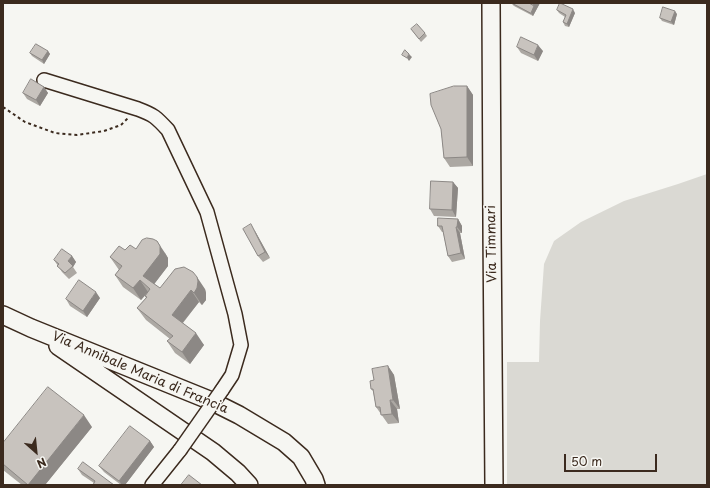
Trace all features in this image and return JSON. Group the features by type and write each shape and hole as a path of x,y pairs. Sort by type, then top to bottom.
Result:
{"main road":[{"name":"Via Timmari","path":"491,3 491,155 494,322 491,484"},
{"name":"Via Annibale Maria di Francia","path":"3,315 31,328 209,400 239,415 284,442 301,457 316,485"},
{"name":"Via Annibale Maria di Francia","path":"31,328 213,452 238,473 249,485"}],"street":[{"path":"44,80 152,114 168,130 207,212 235,314 241,345 232,374 180,450 152,485"}],"path":[{"path":"3,107 25,122 40,128 55,133 77,135 104,131 121,125 138,109"}],"shaded area":[{"path":"707,174 707,485 507,485 507,362 539,362 544,264 554,241 581,222 624,201"}],"building":[{"path":"512,3 529,3 534,6 531,13"},
{"path":"560,3 573,9 567,24 563,22 566,15 557,10"},
{"path":"663,7 675,11 671,22 660,18"},
{"path":"417,24 425,33 419,39 411,29"},
{"path":"521,37 538,45 534,55 517,47"},
{"path":"36,44 48,51 42,60 30,53"},
{"path":"405,50 409,54 407,58 402,55"},
{"path":"31,79 44,87 36,100 23,93"},
{"path":"454,86 467,86 467,157 444,158 441,129 431,105 430,94"},
{"path":"431,181 453,182 452,210 430,209"},
{"path":"438,218 458,219 456,227 461,253 448,256 442,226 438,226"},
{"path":"251,224 265,252 258,256 243,229"},
{"path":"147,238 157,241 160,246 160,254 143,276 160,288 175,269 184,267 193,272 197,277 197,288 194,293 191,290 172,315 196,333 182,352 167,341 173,336 137,308 147,297 145,296 150,289 140,280 133,288 115,275 122,266 110,257 119,246 125,250 130,245 136,249 142,240"},
{"path":"62,249 72,256 68,261 73,266 65,273 57,266 59,264 54,260"},
{"path":"79,280 96,292 83,311 66,299"},
{"path":"388,366 393,400 390,400 392,414 381,415 380,407 376,407 370,381 374,380 372,369"},
{"path":"48,387 84,415 28,485 3,464 3,443"},
{"path":"130,426 150,441 119,481 99,466"},
{"path":"83,462 114,485 93,485 95,481 78,469"},
{"path":"189,475 202,485 181,485"}]}
